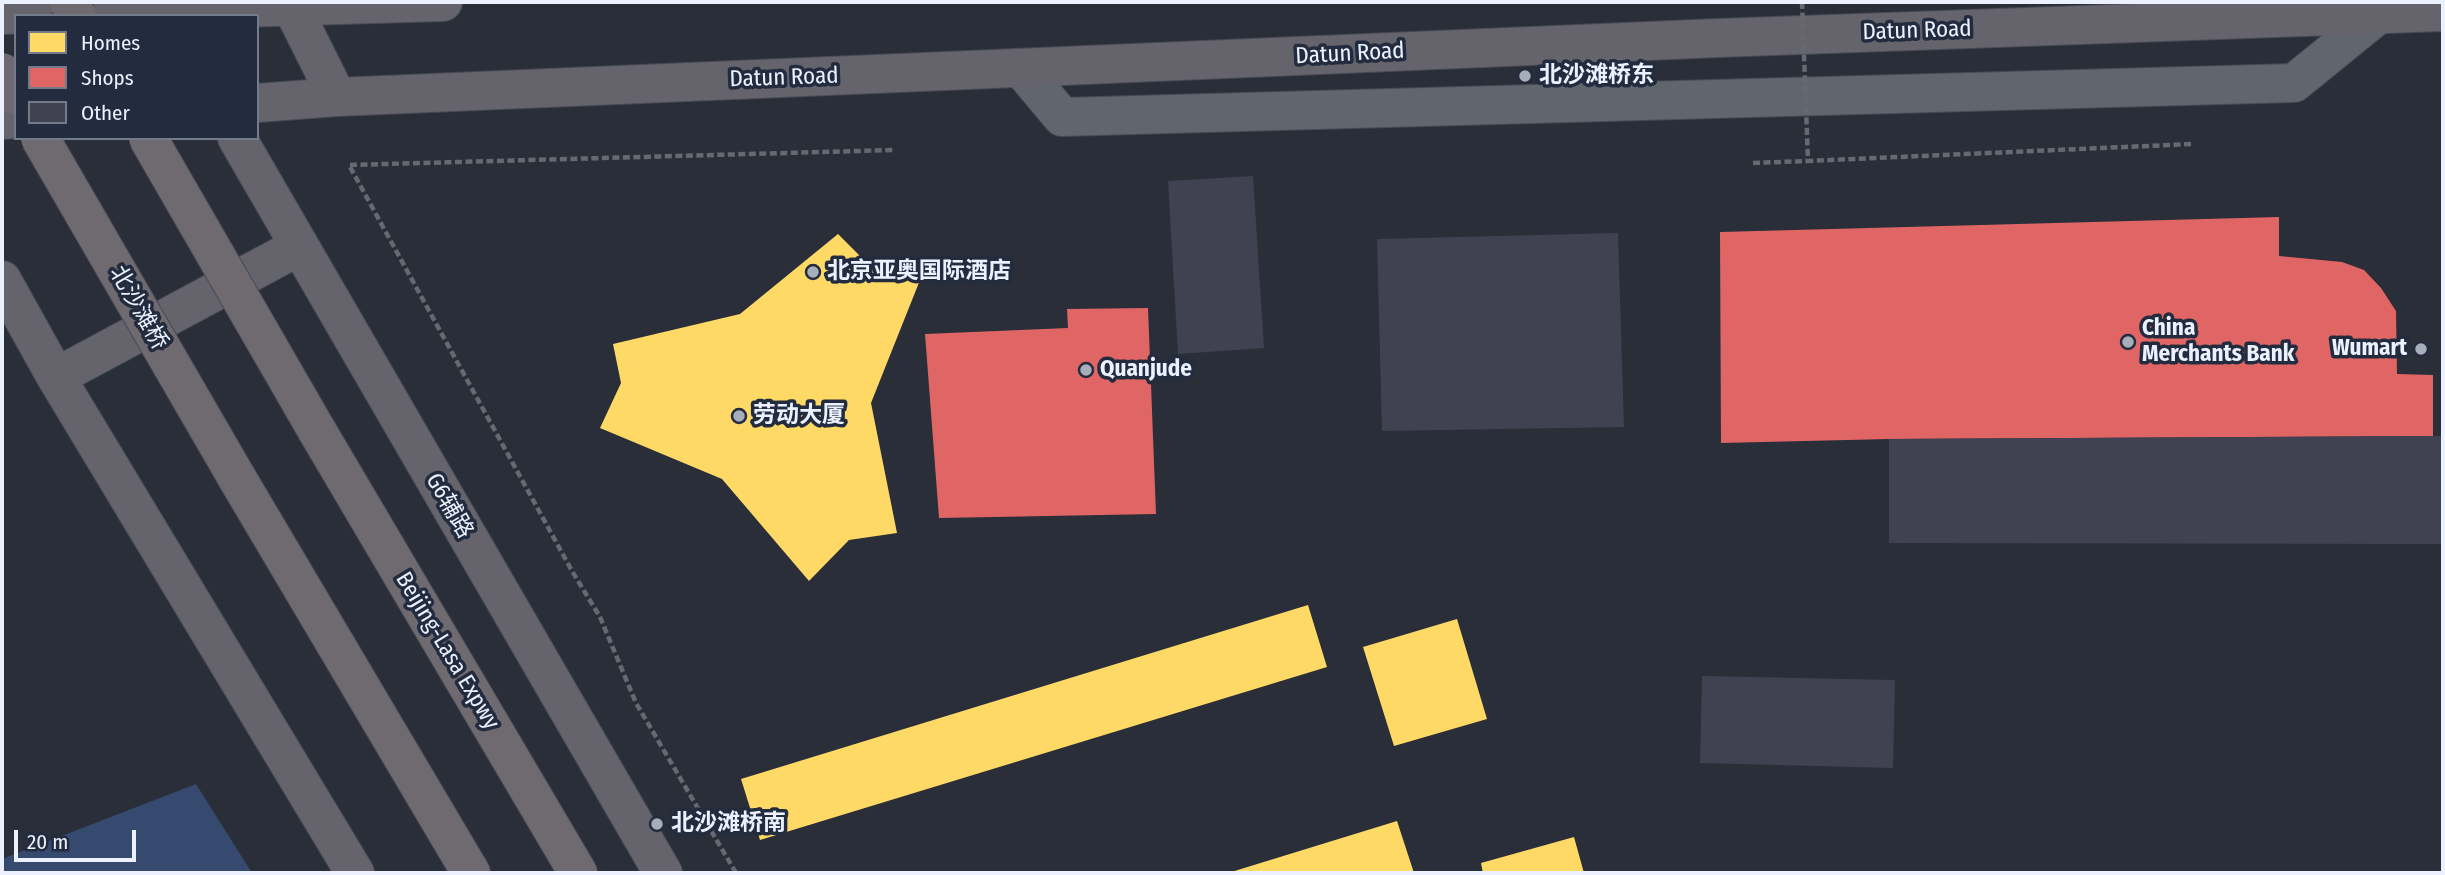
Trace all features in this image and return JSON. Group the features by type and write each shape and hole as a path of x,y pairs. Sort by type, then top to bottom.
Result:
{"highway":[{"path":"2,72 14,93"},
{"name":"北沙滩桥","path":"41,140 471,873"},
{"name":"Beijing-Lasa Expwy","path":"149,140 578,873"}],"main road":[{"path":"29,14 443,2"},
{"path":"291,5 337,97"},
{"name":"Datun Road","path":"259,103 337,97 1718,38 2443,12"},
{"name":"G6辅路","path":"237,140 663,873"},
{"path":"56,377 298,247"},
{"path":"2,280 56,377 355,873"}],"street":[{"path":"1021,68 1062,117 2294,83 2379,14"}],"path":[{"path":"1801,2 1808,160"},
{"path":"1753,163 2192,144"},
{"path":"736,873 636,702 600,617 572,571 349,165 894,150"}],"shaded area":[{"path":"196,784 252,873 2,873 2,859"}],"building: Homes":[{"name":"劳动大厦","path":"838,234 875,271 920,280 871,403 897,533 849,540 809,581 722,479 600,428 621,383 613,344 740,314"},
{"path":"1308,605 1327,667 760,840 741,779"},
{"path":"1457,619 1487,719 1394,746 1363,647"},
{"path":"1397,821 1414,873 1228,873"},
{"path":"1574,837 1584,873 1483,873 1481,863"}],"building: Shops":[{"path":"2279,217 2279,256 2342,262 2364,270 2381,288 2396,311 2397,374 2433,375 2433,436 1889,439 1721,443 1720,232"},
{"path":"1148,308 1156,514 939,518 925,334 1068,328 1067,309"}],"building: Other":[{"path":"1253,176 1264,348 1178,354 1168,181"},
{"path":"1618,233 1624,427 1382,431 1377,239"},
{"path":"2443,436 2443,544 1889,543 1889,439"},
{"path":"1702,676 1895,680 1893,768 1700,763"}],"place":[{"name":"北沙滩桥东","path":"1525,76"},
{"name":"北京亚奥国际酒店","path":"813,272"},
{"name":"China Merchants Bank","path":"2128,342"},
{"name":"Wumart","path":"2421,349"},
{"name":"Quanjude","path":"1086,370"},
{"name":"劳动大厦","path":"739,416"},
{"name":"北沙滩桥南","path":"657,824"}]}
